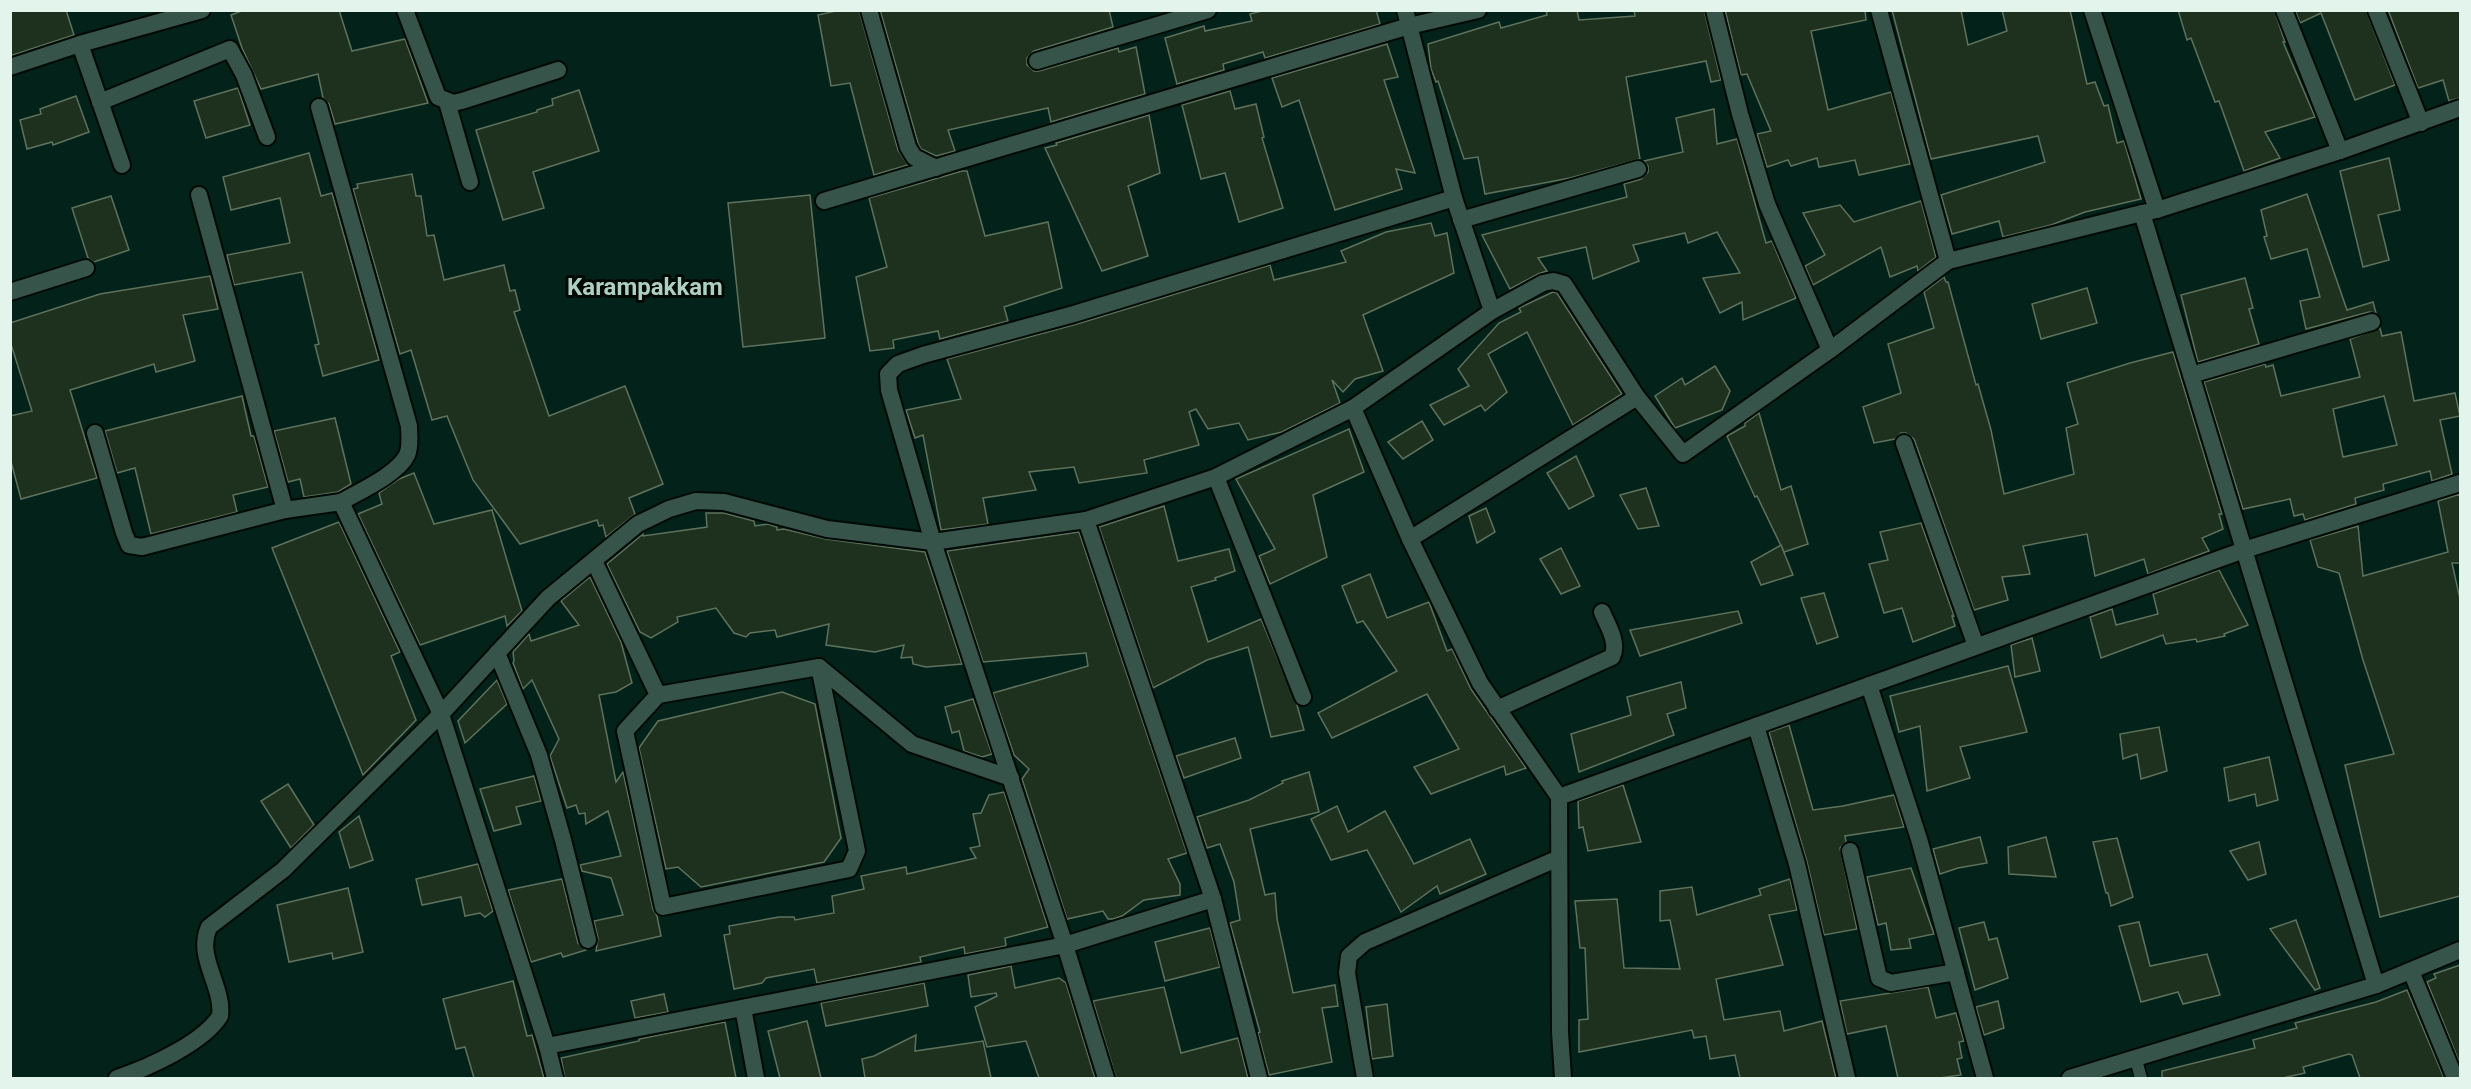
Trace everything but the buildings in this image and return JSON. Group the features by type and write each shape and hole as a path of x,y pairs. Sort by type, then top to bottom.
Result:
{"street":[{"path":"10,67 202,10"},
{"path":"405,10 438,97 447,102 462,101 558,70"},
{"path":"869,10 908,147 914,157 936,168"},
{"path":"1037,62 1208,10"},
{"path":"824,201 936,168 1407,18 1478,10"},
{"path":"1714,10 1740,114 1767,204 1830,350"},
{"path":"1879,10 1947,261"},
{"path":"2092,10 2149,211 2191,375 2376,985"},
{"path":"2284,10 2340,151"},
{"path":"2376,10 2421,123"},
{"path":"1407,18 1454,198 1492,311"},
{"path":"80,45 122,165"},
{"path":"100,102 230,49 243,75 267,137"},
{"path":"447,102 470,182"},
{"path":"95,433 124,533 129,545 142,548 285,510 342,502 397,468 407,456 410,445 409,426 319,107"},
{"path":"117,1078 141,1070 202,1036 220,1016 221,1009 205,948 205,936 209,927 283,870 441,714 548,598 638,524 669,509 696,501 724,502 828,528 933,542 1086,520 1216,477 1353,408 1492,311 1544,283 1553,281 1564,284 1637,397 1683,454 1830,350 1947,261 2149,211 2340,151 2460,108"},
{"path":"1461,220 1638,169"},
{"path":"199,195 285,510"},
{"path":"1106,1078 1065,945 933,542 889,390 888,374 898,364 1074,314 1454,198"},
{"path":"10,292 86,268"},
{"path":"2191,375 2372,321"},
{"path":"1410,539 1637,397"},
{"path":"1353,408 1410,539 1480,683 1559,797 1560,1032 1563,1078"},
{"path":"1904,443 1976,646"},
{"path":"1216,477 1303,697"},
{"path":"1559,797 2244,550 2460,483"},
{"path":"342,502 441,714 548,1046 555,1078"},
{"path":"1086,520 1213,899 1259,1078"},
{"path":"594,561 658,696"},
{"path":"1497,709 1612,657 1616,650 1602,612"},
{"path":"497,653 539,755 588,940"},
{"path":"819,667 857,850 849,869 663,907 625,731 658,696 819,667 912,744 1011,778"},
{"path":"1869,685 1919,838 1984,1078"},
{"path":"1756,726 1797,864 1847,1078"},
{"path":"1850,851 1880,978 1891,984 1956,972"},
{"path":"1365,1078 1347,973 1349,956 1365,942 1559,858"},
{"path":"548,1046 1065,945 1213,899"},
{"path":"2070,1078 2106,1074 2136,1060 2376,985 2460,950"},
{"path":"2411,971 2455,1078"},
{"path":"743,1008 756,1078"}],"lane":[{"path":"2136,1060 2141,1078"}],"district":[{"name":"Karampakkam","path":"645,287"}]}
